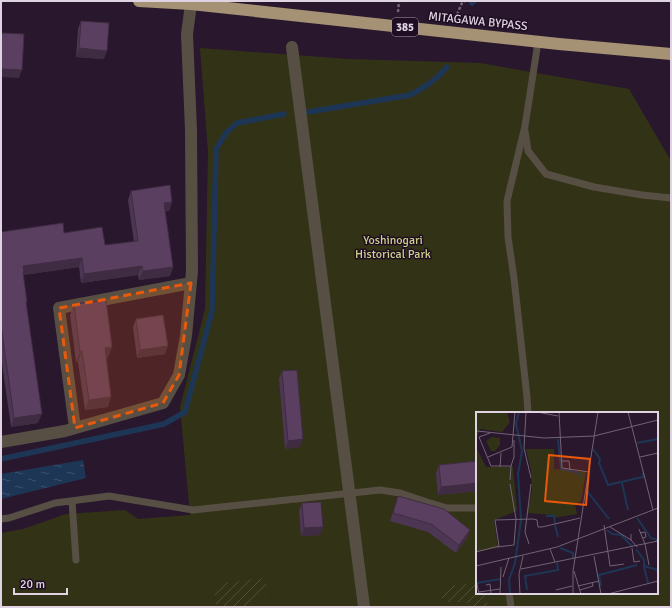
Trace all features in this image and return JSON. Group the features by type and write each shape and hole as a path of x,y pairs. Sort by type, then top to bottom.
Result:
{"highway":[{"name":"MITAGAWA BYPASS","path":"139,1 191,4 538,42 671,54"}],"street":[{"path":"1,442 65,431 163,403 179,375 186,336 192,271 191,130 187,34 191,4"},
{"path":"292,47 364,607"},
{"path":"74,428 59,308 191,283"}],"lane":[{"path":"528,412 514,278 508,237 507,201 525,126 538,42"},
{"path":"525,126 528,151 546,174 594,187 671,198"},
{"path":"1,519 10,518 55,503 109,496 192,510 380,490 400,493 447,508 476,508"},
{"path":"72,501 76,560"},
{"path":"510,594 511,607"}],"highlighted area":[{"path":"191,283 179,375 163,403 75,428 59,308"}],"green space":[{"name":"Yoshinogari Historical Park","path":"200,48 349,59 480,63 629,89 671,161 671,607 1,607 1,533 23,529 66,514 125,510 138,519 190,515 180,407 205,309 208,152"},
{"path":"260,578 266,581 267,591 265,595 244,607 217,607 215,594 220,585 223,583"},
{"path":"476,583 476,594 486,594 487,604 485,607 475,607 464,602 445,602 442,600 442,590 445,586"}],"water":[{"path":"83,460 86,478 1,499 1,474"}],"building":[{"path":"81,21 109,23 107,51 79,48"},
{"path":"1,33 24,34 22,70 1,69"},
{"path":"170,185 172,202 164,203 173,267 143,271 142,266 84,274 82,258 23,266 26,302 42,414 14,418 1,325 1,232 63,223 64,233 102,227 105,245 138,241 131,191"},
{"path":"106,300 112,347 105,348 111,397 89,400 82,351 80,352 74,304"},
{"path":"163,315 168,346 140,350 136,319"},
{"path":"297,370 303,439 288,441 282,371"},
{"path":"476,461 476,483 441,487 439,465"},
{"path":"398,496 444,509 470,530 459,545 431,524 393,513"},
{"path":"321,502 323,527 304,528 302,503"}],"waterway":[{"path":"308,112 410,95 430,83 447,67"},
{"path":"1,459 164,424 185,412 212,311 216,149 226,133 237,123 284,114"}]}
